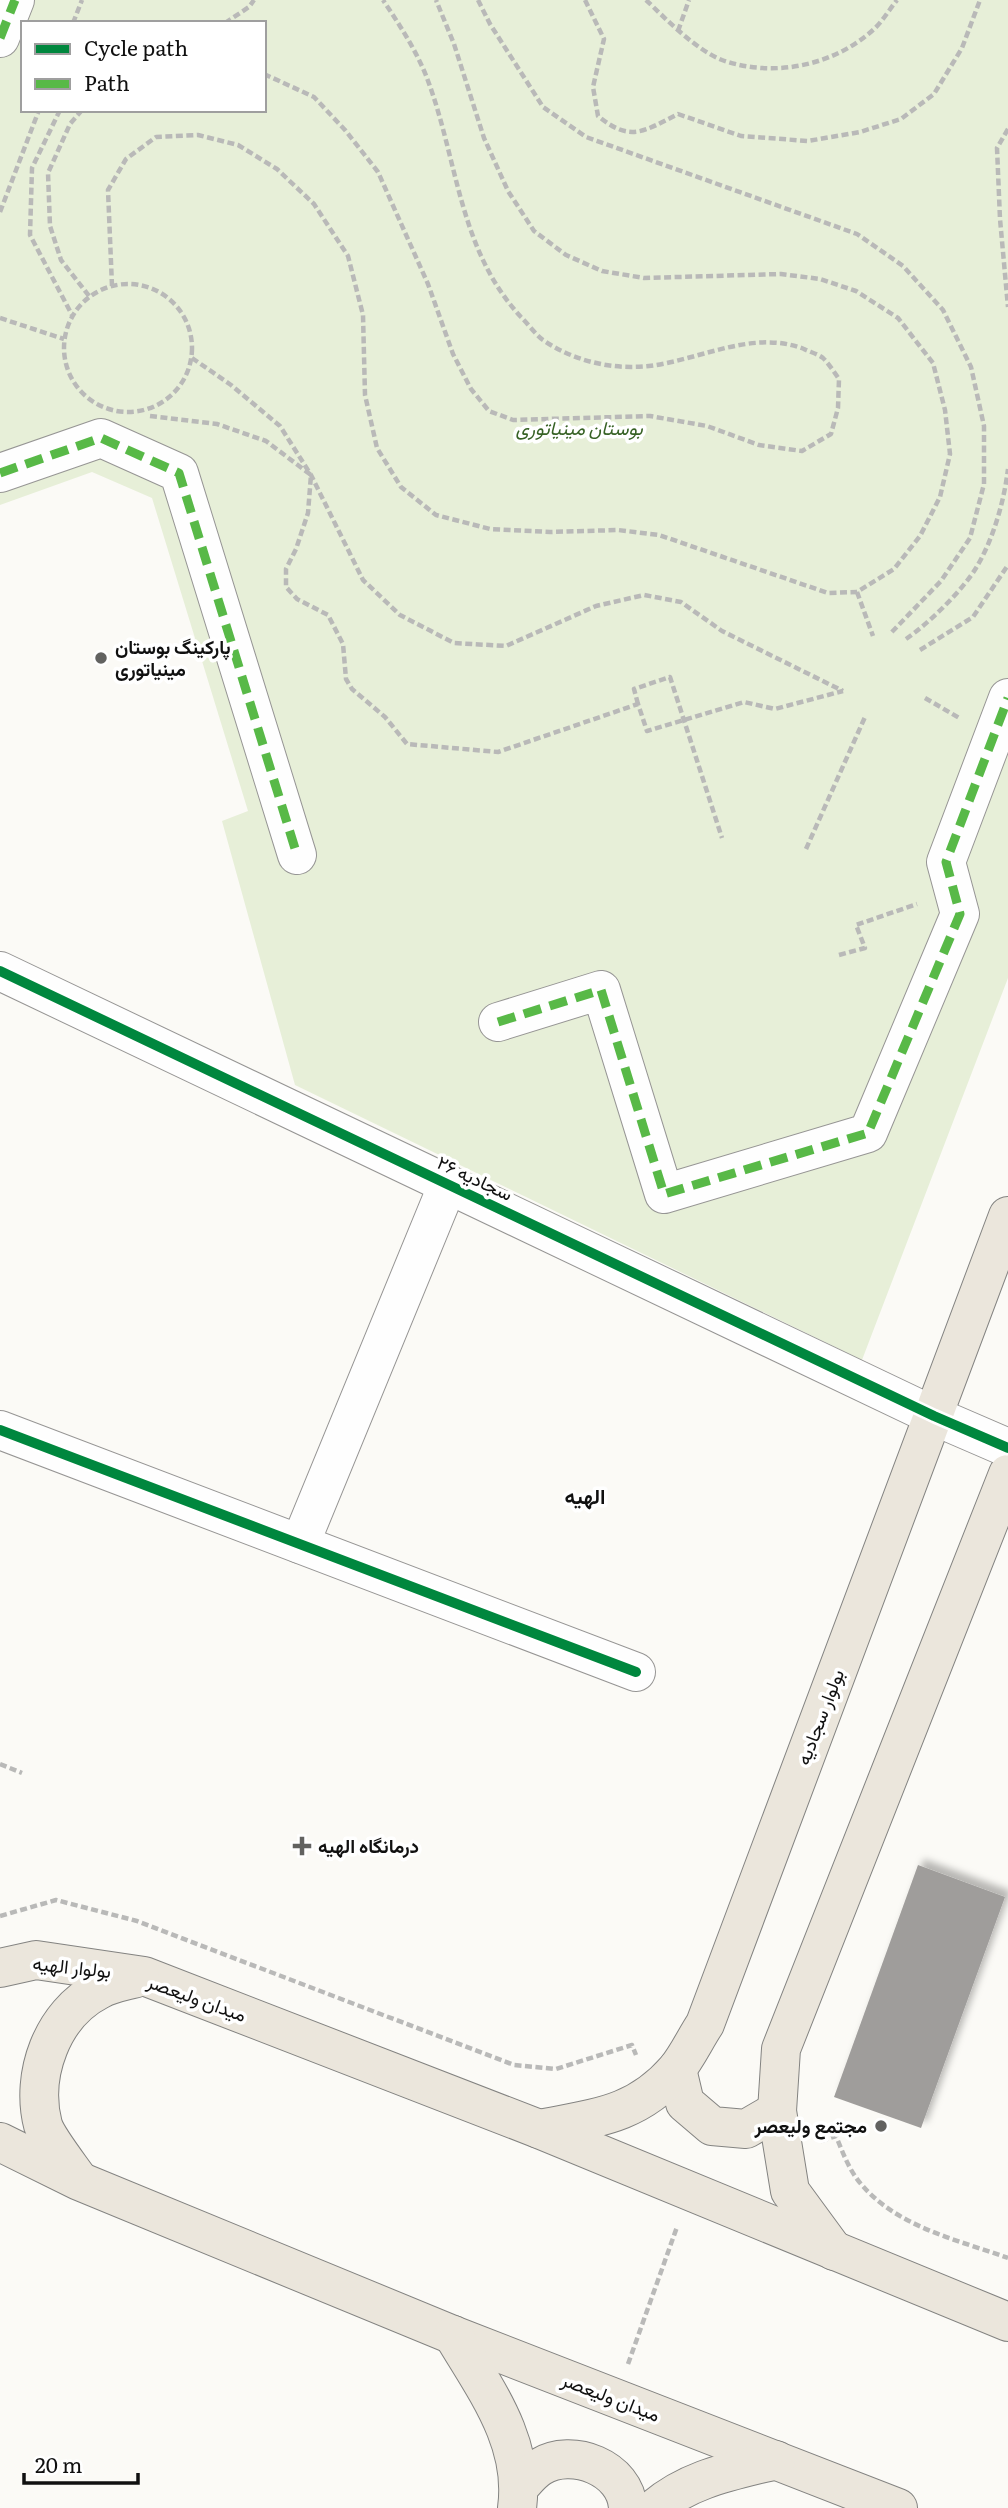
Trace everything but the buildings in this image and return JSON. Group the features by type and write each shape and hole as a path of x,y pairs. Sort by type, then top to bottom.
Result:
{"main road":[{"name":"بولوار سجادیه","path":"539,2129 613,2115 664,2082 705,2024 1008,1216"},
{"path":"834,2251 790,2191 777,2111 781,2049 1008,1474"},
{"name":"بولوار الهیه","path":"0,1968 36,1960 144,1976"},
{"name":"میدان ولیعصر","path":"898,2508 453,2335 79,2181 43,2127 38,2085 48,2046 69,2013 99,1989 144,1976 539,2129 1008,2322"},
{"path":"664,2082 712,2126 746,2129 777,2111"},
{"path":"0,2142 79,2181"},
{"path":"453,2335 502,2418 512,2447 519,2497"},
{"path":"519,2497 540,2467 566,2459 593,2463 615,2479 628,2508"},
{"path":"655,2508 667,2498 708,2477 776,2460"}],"street":[{"path":"0,38 15,0"},
{"path":"0,473 101,438 179,472 297,855"},
{"path":"498,1022 601,990 664,1194 869,1133 960,914 947,862 1008,698"},
{"name":"سجادیه ۲۶","path":"0,971 934,1416 1008,1448"},
{"path":"299,1544 448,1184"},
{"path":"0,1430 636,1672"}],"path":[{"path":"74,21 82,0"},
{"path":"228,21 249,7 254,0"},
{"path":"266,75 314,97 345,130 378,172 428,284 453,354 471,389 489,411 513,420 650,416 707,426 760,445 802,451 831,434 838,408 839,379 822,356 788,343 750,343 648,366 606,366 576,358 541,339 508,303 486,270 465,218 445,138 425,74 407,37 383,0"},
{"path":"112,286 108,190 126,159 156,136 198,135 238,145 277,169 314,204 348,256 363,315 365,395 377,448 401,487 436,515 490,529 550,532 618,530 659,535 828,593 857,592 894,569 920,536 940,497 950,454 945,410 933,363 898,318 856,291 820,279 781,274 644,278 602,271 566,255 534,231 509,191 484,138 454,44 436,0"},
{"path":"478,0 490,24 543,107 586,137 857,234 903,266 943,310 971,367 984,426 984,484 970,538 941,581 890,634"},
{"path":"585,0 604,39 593,87 598,116 615,130 631,132 650,128 678,114 741,136 808,141 860,132 901,119 933,94 962,48 980,0"},
{"path":"646,0 678,31 720,59 758,68 797,67 839,54 875,29 897,0"},
{"path":"678,31 690,0"},
{"path":"0,212 38,112"},
{"path":"59,112 32,168 30,235 72,315"},
{"path":"80,112 70,124 48,173 50,226 61,260 89,296"},
{"path":"1008,129 997,148 1008,307"},
{"path":"118,412 144,411 166,400 183,381 192,358 190,332 179,310 161,293 137,284 112,286 89,296 72,315 64,339 65,365 76,387 94,404 118,412 217,424 267,441 311,475"},
{"path":"0,318 64,339"},
{"path":"192,358 231,385 280,426 311,475 363,580 400,615 454,643 506,646 596,606 644,594 681,603 722,631 843,691 775,709 744,702 684,720 647,731 634,689 670,677 684,720 722,838"},
{"path":"906,639 927,625 975,569 995,527 1008,469"},
{"path":"311,475 308,513 286,569 286,587 297,599 328,615 343,644 346,679 352,689 385,717 407,744 498,752 639,704"},
{"path":"920,650 973,617 1008,565"},
{"path":"857,592 873,636"},
{"path":"806,849 865,717"},
{"path":"839,955 865,948 856,925 954,891"},
{"path":"0,1764 22,1773"},
{"path":"0,1916 55,1900 137,1922 514,2065 556,2069 632,2045 664,2082"},
{"path":"783,2151 836,2136 846,2161 861,2184 893,2213 924,2228 1008,2258"},
{"path":"616,2399 690,2191"}],"green space":[{"name":"بوستان مینیاتوری","path":"0,0 1008,0 1008,978 862,1360 295,1085 222,821 248,811 152,498 92,472 0,505"}],"marked path":[{"path":"0,38 15,0"},
{"path":"0,473 101,438 179,473 297,855"},
{"path":"498,1022 601,990 664,1194 868,1133 960,914 946,862 1008,698"}],"cycle path":[{"path":"0,971 934,1416 1008,1448"},
{"path":"0,1430 636,1672"}],"place":[{"name":"پارکینگ بوستان مینیاتوری","path":"101,658"},
{"name":"درمانگاه الهیه","path":"302,1846"},
{"name":"مجتمع ولیعصر","path":"881,2126"}],"district":[{"name":"الهیه","path":"585,1497"}]}
